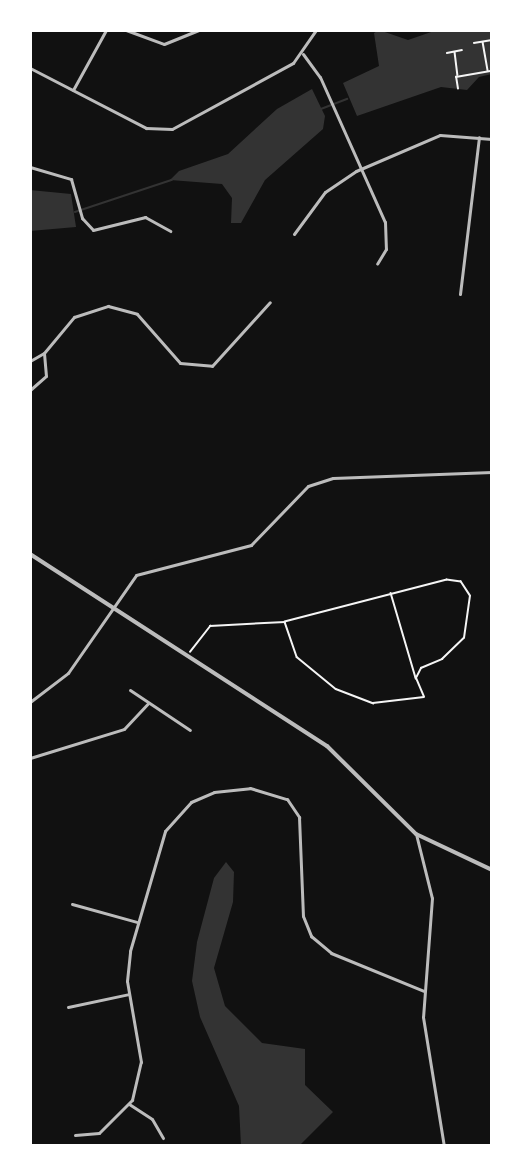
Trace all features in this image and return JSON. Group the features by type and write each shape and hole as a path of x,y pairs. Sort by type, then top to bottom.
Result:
{"street":[{"path":"73,90 106,30"},
{"path":"126,30 164,44 199,30"},
{"path":"30,68 146,128 172,129 303,54 316,30"},
{"path":"303,54 320,77 386,228 386,249 377,264"},
{"path":"294,234 325,192 361,169 440,135 492,139"},
{"path":"460,294 479,137"},
{"path":"30,166 71,179 82,218 93,230 145,217 170,231"},
{"path":"30,361 44,353 74,317 108,306 137,314 180,363 212,366 270,302"},
{"path":"30,390 46,376 44,353"},
{"path":"30,702 68,673 134,577 148,568 251,545 300,492 318,481 492,472"},
{"path":"30,554 327,746 416,834 492,870"},
{"path":"130,690 190,730"},
{"path":"30,758 124,729 148,703"},
{"path":"75,1135 99,1133 129,1104 141,1062 129,994 127,968 137,922 160,841 181,811 223,789 269,791 287,799 299,818 303,916 314,940 424,991"},
{"path":"416,834 432,898 424,991 427,1054 444,1146"},
{"path":"72,904 137,922"},
{"path":"68,1007 129,994"},
{"path":"129,1104 152,1119 163,1138"}],"path":[{"path":"474,43 492,40"},
{"path":"459,76 490,71 483,42"},
{"path":"447,53 462,50"},
{"path":"455,52 459,76 458,89"},
{"path":"188,656 210,627 285,622 391,592 451,579 461,582 470,596 464,638 442,659 421,668 416,678"},
{"path":"285,622 292,649 307,669 351,696 382,703 424,697 416,678 391,592"}],"shaded area":[{"path":"379,30 408,40 437,30 492,30 492,74 479,77 467,90 441,87 357,116 343,83 379,66 374,33"},
{"path":"312,89 325,116 323,129 265,180 241,223 231,223 232,198 222,184 170,180 179,171 228,154 277,109"},
{"path":"30,190 71,194 76,227 30,231"},
{"path":"226,862 234,872 233,902 214,968 225,1006 262,1043 305,1049 305,1085 333,1112 299,1146 241,1146 239,1106 200,1017 192,981 197,942 214,878"}],"waterway":[{"path":"321,109 347,99"},
{"path":"75,212 172,180"}]}
